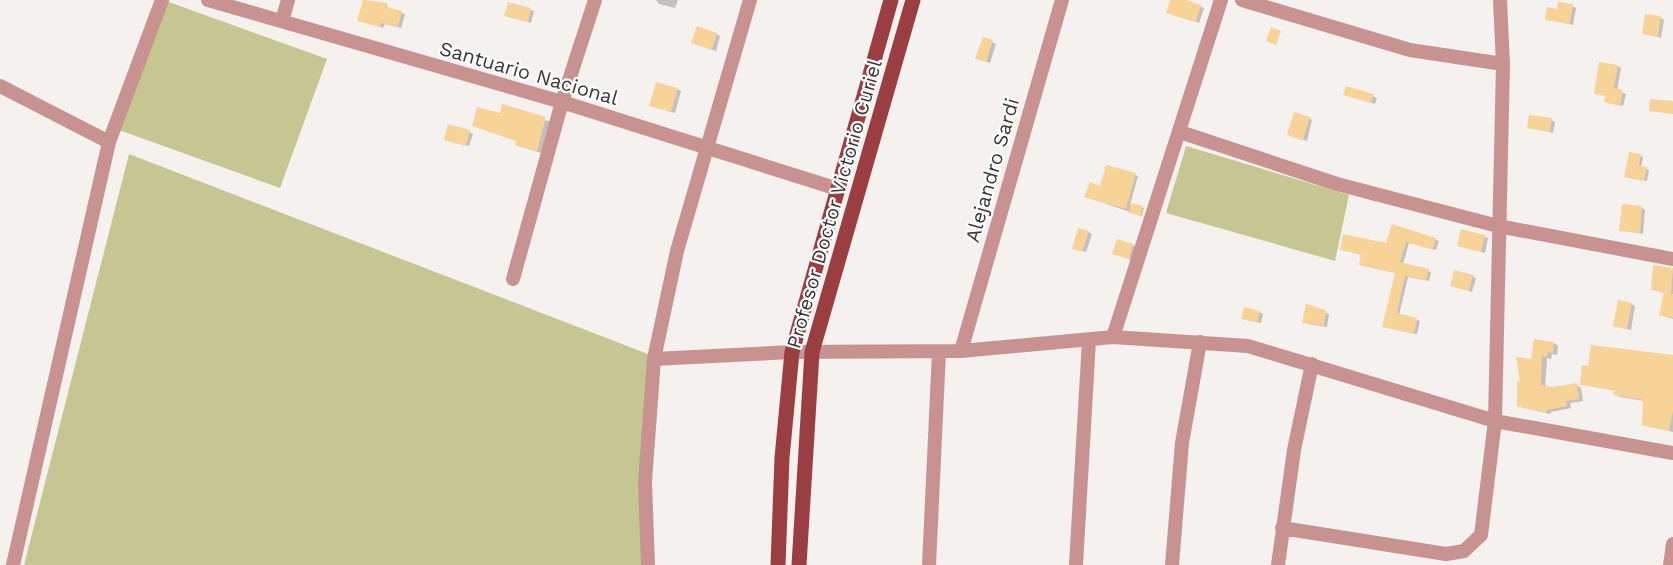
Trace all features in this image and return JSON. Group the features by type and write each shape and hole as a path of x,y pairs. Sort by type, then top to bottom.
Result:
{"main road":[{"name":"Profesor Doctor Victorio Curiel","path":"778,565 782,459 792,352 891,0"},
{"name":"Profesor Doctor Victorio Curiel","path":"799,565 812,352 913,0"}],"street":[{"path":"13,565 109,142 162,0"},
{"name":"Santuario Nacional","path":"208,0 562,102 838,189"},
{"path":"282,21 288,0"},
{"path":"513,279 562,102 595,0"},
{"path":"648,565 645,482 654,359 677,251 750,0"},
{"name":"Alejandro Sardi","path":"961,351 1062,0"},
{"path":"1113,337 1221,0"},
{"path":"1242,0 1410,50 1503,64"},
{"path":"1282,528 1445,560 1464,551 1481,534 1495,421 1503,64 1500,0"},
{"path":"0,86 109,142"},
{"path":"1180,132 1337,184 1498,226 1673,259"},
{"path":"654,359 792,352 961,351 1113,337 1248,346 1495,421 1673,453"},
{"path":"1076,565 1089,340"},
{"path":"1172,565 1182,443 1200,342"},
{"path":"929,565 939,352"},
{"path":"1278,565 1282,528 1312,364"},
{"path":"1670,565 1673,544"}],"green space":[{"path":"166,1 327,59 280,188 119,130"},
{"path":"1186,146 1349,195 1335,261 1166,213"},
{"path":"129,154 653,356 645,565 24,565"}],"building":[{"path":"363,0 387,3 386,7 402,11 398,27 381,23 380,27 357,21"},
{"path":"1170,0 1186,0 1201,5 1196,22 1166,13"},
{"path":"508,2 531,8 528,22 504,16"},
{"path":"1558,2 1573,4 1570,24 1545,20 1547,7 1557,9"},
{"path":"1645,14 1661,16 1658,37 1642,34"},
{"path":"697,26 717,33 712,50 691,43"},
{"path":"1271,27 1281,31 1276,45 1266,41"},
{"path":"983,37 993,40 986,62 975,59"},
{"path":"1599,62 1618,65 1614,88 1623,90 1620,106 1604,102 1605,96 1594,94"},
{"path":"656,82 678,88 671,112 649,106"},
{"path":"1346,86 1374,94 1371,103 1343,95"},
{"path":"1650,99 1673,101 1673,114 1649,111"},
{"path":"502,104 546,117 537,151 515,145 516,141 472,126 477,107 500,113"},
{"path":"1294,112 1310,117 1303,140 1287,135"},
{"path":"1529,115 1552,118 1550,132 1527,128"},
{"path":"448,124 470,130 466,146 444,140"},
{"path":"1629,152 1641,154 1639,166 1647,167 1644,181 1624,177"},
{"path":"1106,165 1136,173 1126,209 1084,197 1090,182 1100,186"},
{"path":"1131,203 1143,206 1141,216 1129,213"},
{"path":"1622,204 1642,206 1640,233 1619,231"},
{"path":"1392,224 1436,238 1433,250 1406,242 1400,262 1429,269 1426,280 1405,276 1397,313 1417,318 1414,334 1382,327 1395,273 1359,265 1361,254 1340,250 1343,234 1386,243"},
{"path":"1078,228 1089,231 1082,252 1072,249"},
{"path":"1461,229 1485,235 1481,252 1457,246"},
{"path":"1117,239 1133,244 1129,259 1112,254"},
{"path":"1653,265 1673,268 1671,294 1673,294 1673,318 1659,315 1664,292 1651,290"},
{"path":"1454,270 1473,275 1469,291 1450,286"},
{"path":"1618,300 1632,303 1627,329 1613,326"},
{"path":"1306,304 1326,310 1324,326 1302,323"},
{"path":"1244,307 1260,311 1257,322 1241,319"},
{"path":"1534,339 1554,342 1553,353 1548,352 1547,357 1542,356 1541,385 1552,387 1577,383 1579,399 1566,401 1567,406 1547,410 1546,413 1517,406 1517,381 1520,382 1516,357 1531,359"},
{"path":"1591,345 1673,355 1673,411 1669,431 1642,425 1643,400 1613,395 1614,390 1580,385 1582,365 1588,366"}]}
